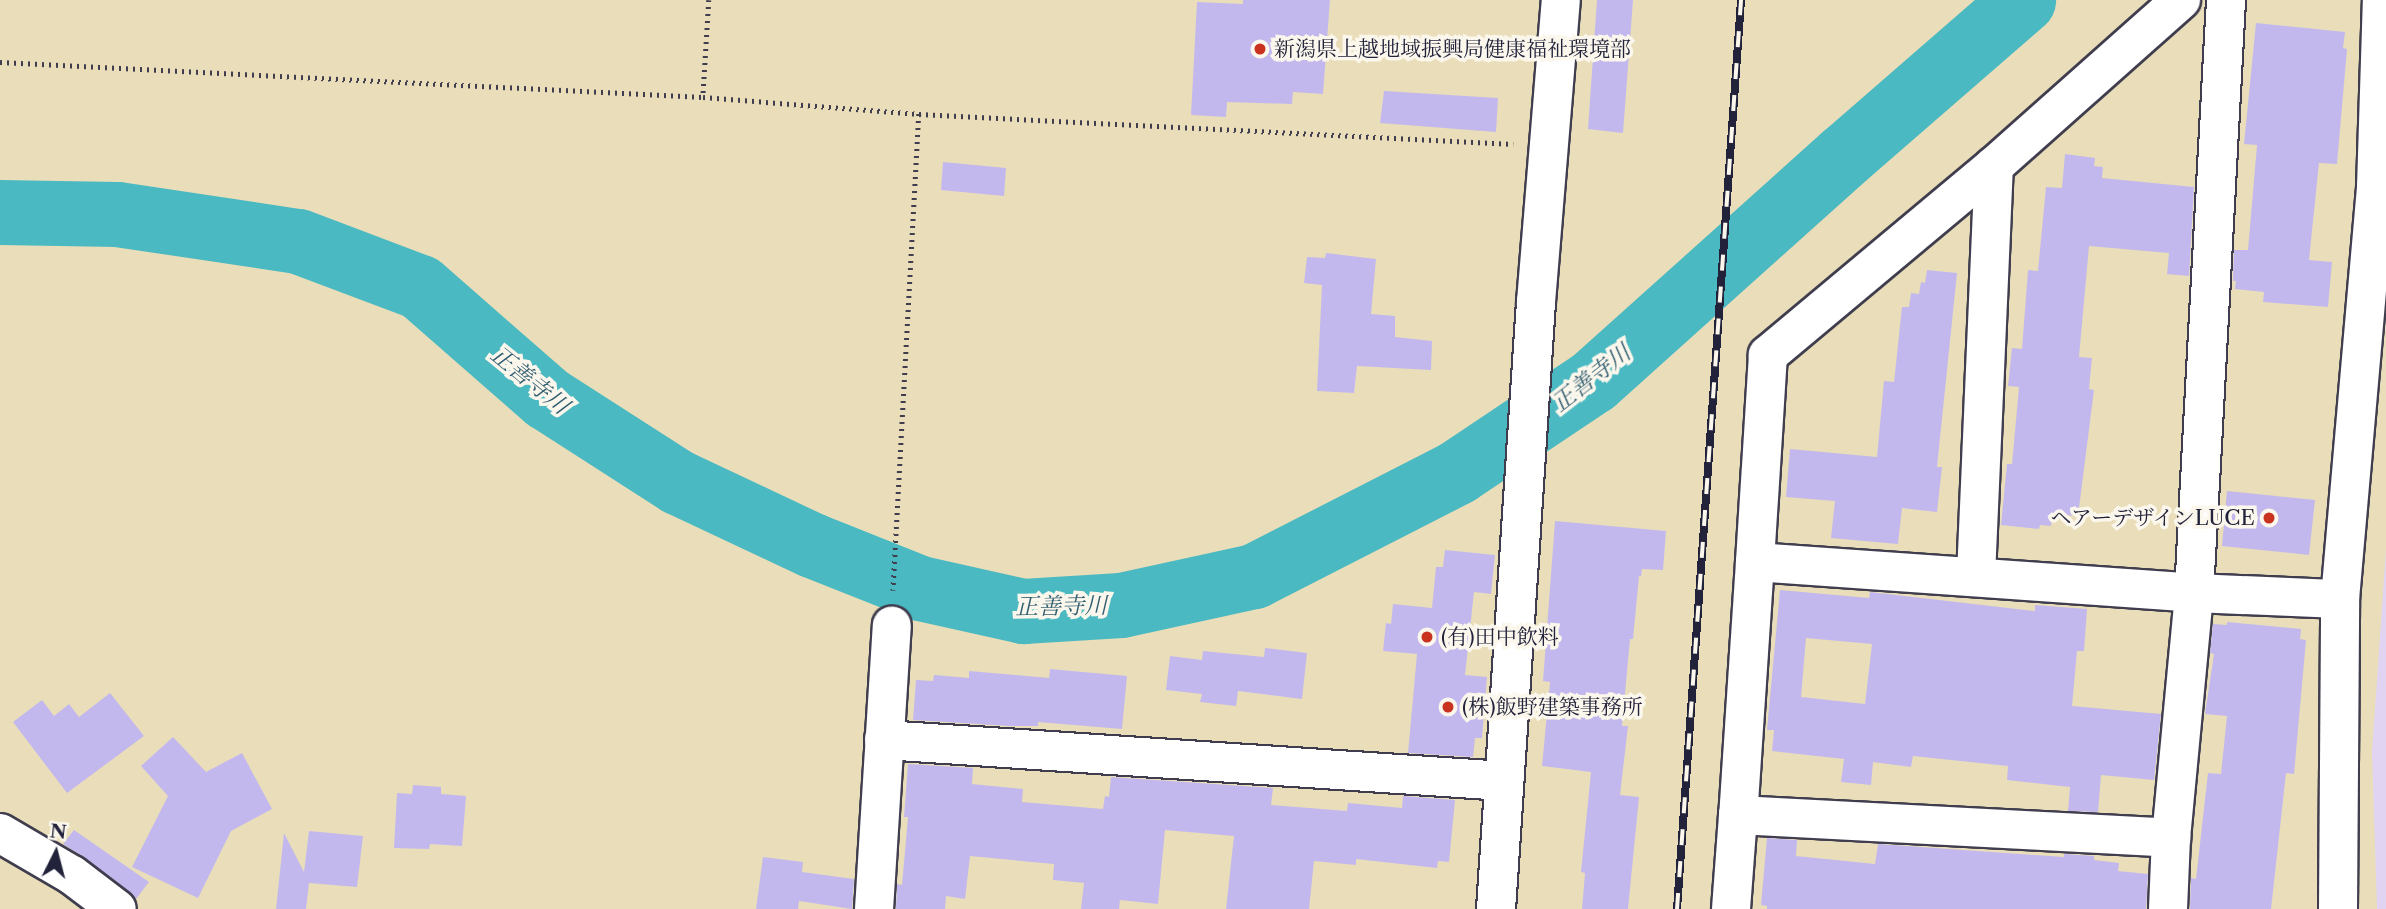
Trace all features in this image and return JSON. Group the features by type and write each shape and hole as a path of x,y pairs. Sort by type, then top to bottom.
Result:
{"street":[{"path":"1496,909 1536,302 1561,0"},
{"path":"1731,909 1768,355 1994,166 2181,0"},
{"path":"2168,909 2171,838 2194,593 2226,0"},
{"path":"2338,909 2340,599 2381,187 2382,0"},
{"path":"1976,576 1994,166"},
{"path":"1755,562 2194,593 2340,599"},
{"path":"874,909 892,626"},
{"path":"884,740 1504,781"},
{"path":"1738,815 2171,838"},
{"path":"0,832 72,875 117,909"}],"path":[{"path":"703,97 709,0"},
{"path":"0,62 703,97 919,114 1549,146"},
{"path":"892,626 894,544 919,114"}],"shaded area":[{"path":"2386,549 2386,909 2377,909 2372,752"}],"building":[{"name":"新潟県上越地域振興局健康福祉環境部","path":"1243,0 1330,0 1323,94 1293,92 1292,104 1227,102 1226,117 1191,115 1197,2 1243,4"},
{"path":"1597,0 1633,0 1623,133 1588,129"},
{"path":"2256,23 2345,32 2343,48 2347,49 2337,164 2319,163 2309,260 2332,262 2328,307 2263,302 2264,292 2235,289 2234,250 2248,250 2257,145 2244,144"},
{"path":"1384,91 1498,98 1496,132 1380,123"},
{"path":"2065,154 2095,158 2094,166 2103,167 2102,178 2194,187 2189,276 2167,274 2169,253 2089,246 2079,357 2092,358 2089,389 2094,390 2078,516 2052,514 2051,526 2040,525 2039,529 2001,525 2007,464 2012,464 2019,387 2008,386 2012,348 2022,349 2028,270 2038,271 2046,187 2062,188"},
{"path":"943,162 1006,168 1004,196 941,190"},
{"path":"1326,253 1376,259 1371,314 1395,316 1395,337 1432,341 1431,370 1357,366 1354,393 1317,391 1322,285 1304,283 1307,257 1325,258"},
{"path":"1927,270 1957,273 1937,467 1942,467 1937,512 1902,508 1898,544 1831,538 1835,501 1786,497 1790,449 1877,457 1884,381 1894,382 1902,307 1909,307 1911,293 1919,294 1921,282 1925,283"},
{"name":"ヘアーデザインLUCE","path":"2227,491 2315,500 2309,555 2222,546"},
{"path":"1555,521 1666,531 1663,570 1642,569 1639,576 1633,639 1630,639 1622,726 1628,726 1620,795 1639,797 1628,909 1582,909 1585,873 1581,872 1591,772 1542,766 1550,682 1543,681"},
{"path":"1445,550 1495,555 1491,594 1474,592 1465,675 1487,677 1482,738 1475,738 1473,757 1408,753 1417,654 1383,651 1386,623 1391,624 1393,604 1432,608 1436,567 1443,567"},
{"path":"1780,590 1869,598 1870,592 2035,611 2035,605 2087,609 2084,651 2077,651 2072,706 2161,714 2154,780 2101,775 2098,812 2068,811 2070,787 2007,780 2008,766 1913,756 1911,767 1873,762 1871,785 1841,782 1844,759 1772,751 1774,730 1767,730","holes":["1806,638 1872,644 1865,704 1801,697"]},
{"path":"2227,622 2301,629 2300,639 2306,640 2294,774 2286,773 2271,909 2190,909 2191,878 2196,879 2208,773 2221,774 2227,716 2205,714 2214,654 2210,653 2213,624 2227,625"},
{"path":"1265,648 1307,653 1302,699 1238,691 1236,706 1200,702 1202,694 1166,690 1170,656 1202,660 1203,651 1264,657"},
{"path":"1050,669 1127,676 1122,729 1038,722 1038,726 1009,726 913,720 916,680 933,681 934,675 969,678 969,671 1049,678"},
{"path":"110,693 144,736 67,793 13,722 42,700 54,716 69,704 79,717"},
{"path":"173,737 206,772 242,753 272,809 231,831 198,898 132,867 168,796 141,766"},
{"path":"908,764 973,768 972,784 1023,789 1022,802 1103,809 1105,796 1109,797 1111,777 1273,788 1271,805 1347,811 1348,803 1402,808 1403,796 1455,800 1449,862 1438,861 1437,868 1356,859 1356,865 1314,861 1309,909 1226,909 1234,836 1165,830 1158,904 1120,900 1119,909 1081,909 1084,883 1053,880 1054,864 970,856 965,899 946,896 945,909 896,909 897,884 902,885 908,817 904,817"},
{"path":"413,785 441,787 441,794 466,796 462,846 430,844 429,849 394,848 397,793 412,794"},
{"path":"74,830 149,882 136,899 63,844"},
{"path":"309,831 363,836 357,887 309,883 306,909 276,909 284,833 304,872"},
{"path":"1767,838 1797,840 1796,856 1875,864 1878,844 2064,857 2064,854 2094,856 2094,860 2119,863 2118,871 2148,874 2146,909 1767,909 1767,906 1761,905"},
{"path":"763,857 803,862 802,872 854,879 852,909 799,901 798,909 756,909"}],"waterway":[{"name":"正善寺川","path":"0,212 117,214 298,241 420,287 547,398 678,482 812,545 920,588 1023,611 1121,605 1254,576 1457,472 1593,381 2023,0"}],"railway":[{"path":"1677,909 1741,0"}],"place":[{"name":"新潟県上越地域振興局健康福祉環境部","path":"1260,49"},
{"name":"ヘアーデザインLUCE","path":"2269,518"},
{"name":"(有)田中飲料","path":"1427,637"},
{"name":"(株)飯野建築事務所","path":"1448,707"}]}
